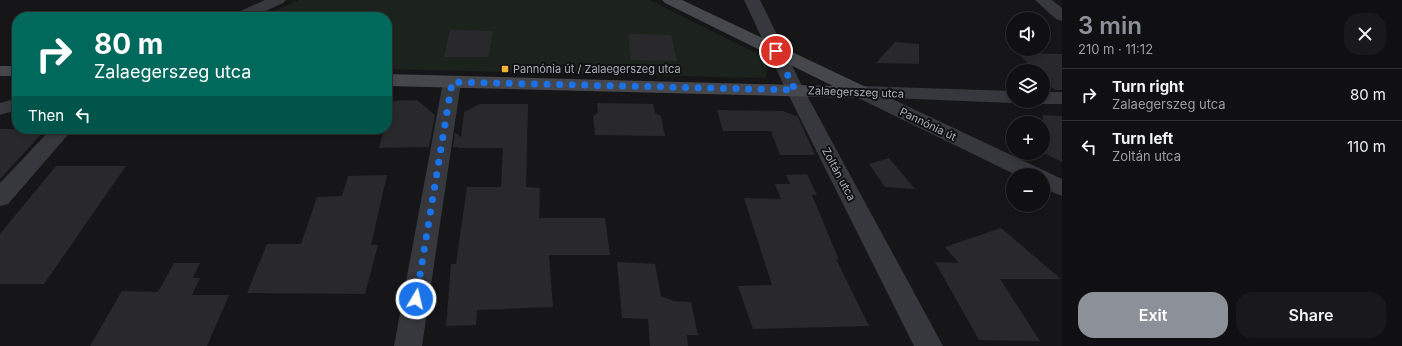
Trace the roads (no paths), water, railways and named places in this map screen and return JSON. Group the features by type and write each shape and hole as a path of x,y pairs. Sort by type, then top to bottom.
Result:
{"street":[{"path":"251,12 278,0"},
{"name":"Pannónia út","path":"670,0 1020,168"},
{"name":"Zoltán utca","path":"752,0 795,90 929,346"},
{"path":"1043,0 1062,16"},
{"path":"0,71 12,71"},
{"name":"Zalaegerszeg utca","path":"392,80 1006,97"},
{"path":"408,346 452,82"},
{"path":"1050,98 1062,98"},
{"path":"0,109 12,105"},
{"path":"0,198 58,134"},
{"path":"1050,182 1062,188"}],"place":[{"name":"Pannónia út / Zalaegerszeg utca","path":"505,69"}]}
